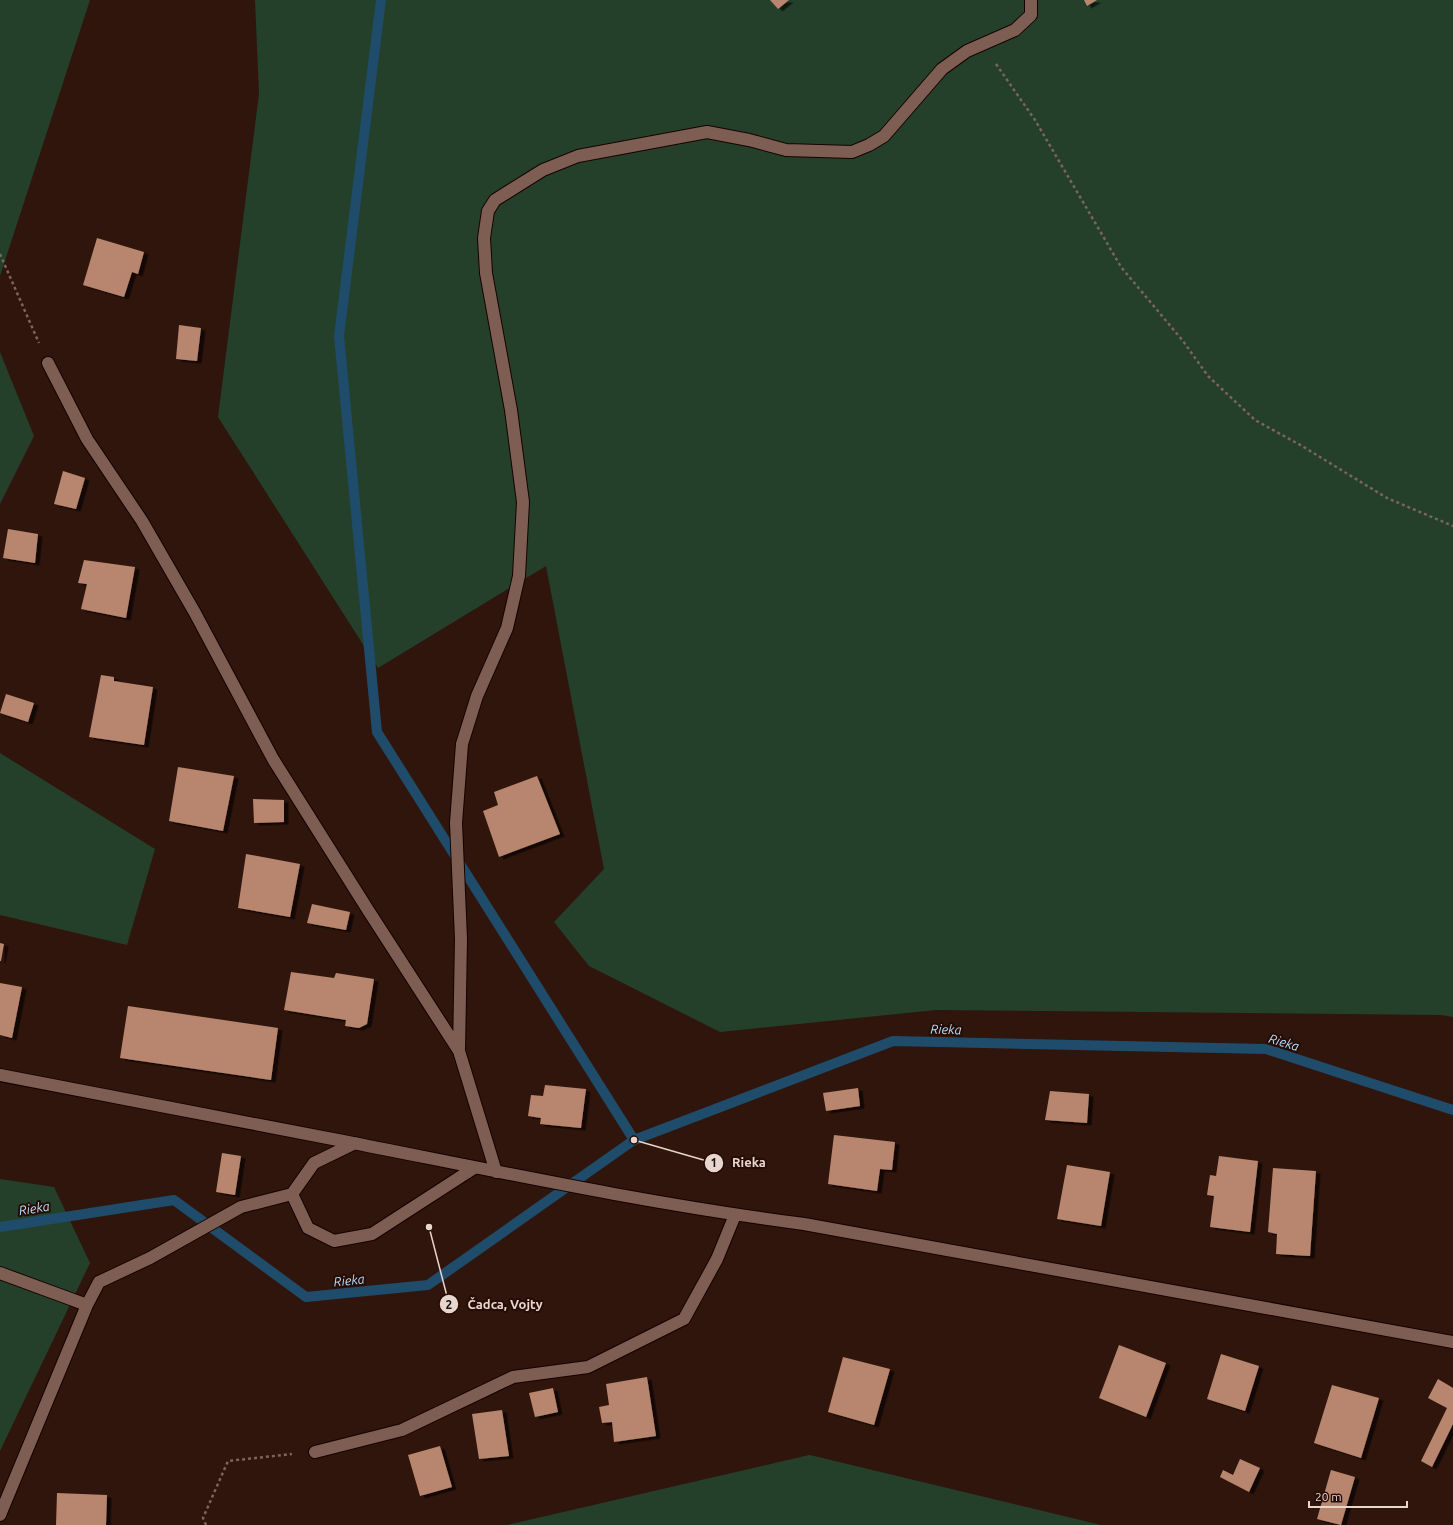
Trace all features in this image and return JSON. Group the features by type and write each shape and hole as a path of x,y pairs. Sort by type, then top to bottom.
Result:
{"street":[{"path":"460,1051 461,939 456,823 462,744 477,696 507,628 519,576 523,502 510,410 486,273 484,238 488,211 495,200 543,170 578,156 707,132 749,140 786,150 852,152 869,145 884,136 942,69 967,51 1015,30 1031,15 1032,0"},
{"path":"48,363 87,439 142,521 176,580 273,759 372,916 460,1051 496,1172"},
{"path":"0,1075 355,1143 474,1168 735,1215 804,1224 1453,1342"},
{"path":"0,1515 87,1305 99,1282 150,1258 241,1207 292,1194 314,1163 355,1143"},
{"path":"292,1194 308,1228 334,1241 372,1234 474,1168"},
{"path":"315,1452 402,1430 513,1377 588,1367 684,1319 716,1259 735,1215"},
{"path":"0,1273 87,1305"}],"path":[{"path":"967,51 998,66 1035,120 1121,267 1183,341 1208,376 1255,420 1302,446 1387,498 1453,526"},
{"path":"0,254 48,363"},
{"path":"206,1525 203,1518 228,1460 315,1452"}],"green space":[{"path":"0,0 90,0 0,276"},
{"path":"255,0 1453,0 1453,1017 1441,1015 936,1010 720,1032 589,966 554,922 604,869 546,566 378,668 218,417 259,94"},
{"path":"0,352 34,436 0,504"},
{"path":"0,753 155,849 127,945 0,915"},
{"path":"0,1179 54,1187 90,1263 0,1451"},
{"path":"809,1455 1101,1525 507,1525"}],"building":[{"path":"770,0 789,0 778,9"},
{"path":"1084,0 1097,0 1087,6"},
{"path":"97,238 144,252 138,274 132,272 124,297 83,285"},
{"path":"179,325 201,328 197,361 176,359"},
{"path":"63,471 85,478 76,509 54,504"},
{"path":"8,529 38,534 35,563 3,558"},
{"path":"84,560 135,567 126,618 81,609 87,584 78,583"},
{"path":"101,675 114,677 114,681 153,687 144,745 89,737"},
{"path":"6,694 34,703 28,722 0,713"},
{"path":"178,767 234,776 223,831 169,821"},
{"path":"537,776 560,834 499,857 483,811 498,805 494,792"},
{"path":"253,799 284,800 284,822 254,823"},
{"path":"246,854 300,864 290,917 238,908"},
{"path":"312,904 350,912 346,930 307,923"},
{"path":"0,943 4,944 1,961 0,961"},
{"path":"291,972 334,978 336,973 374,979 367,1024 359,1028 345,1026 346,1020 284,1010"},
{"path":"0,983 22,987 12,1038 0,1035"},
{"path":"128,1006 278,1028 271,1080 120,1058"},
{"path":"545,1085 586,1089 581,1128 540,1124 541,1118 528,1116 531,1095 543,1096"},
{"path":"858,1088 860,1106 826,1111 823,1093"},
{"path":"1050,1091 1089,1094 1087,1123 1045,1120"},
{"path":"834,1135 895,1142 892,1170 880,1169 877,1191 828,1184"},
{"path":"222,1153 241,1156 235,1195 216,1192"},
{"path":"1219,1156 1258,1161 1250,1232 1210,1227 1214,1196 1207,1195 1210,1175 1216,1176"},
{"path":"1067,1165 1110,1172 1101,1226 1057,1219"},
{"path":"1273,1168 1316,1171 1310,1256 1276,1254 1277,1234 1268,1232"},
{"path":"1119,1345 1166,1363 1146,1417 1099,1398"},
{"path":"1221,1354 1259,1366 1245,1411 1207,1399"},
{"path":"843,1357 890,1369 874,1425 828,1412"},
{"path":"647,1377 656,1436 614,1442 612,1422 602,1423 599,1407 609,1405 606,1384"},
{"path":"1438,1379 1453,1388 1453,1424 1432,1467 1421,1461 1447,1408 1428,1398"},
{"path":"1332,1385 1379,1398 1361,1458 1314,1443"},
{"path":"553,1388 558,1412 535,1417 529,1393"},
{"path":"502,1410 509,1456 479,1459 472,1414"},
{"path":"440,1446 452,1487 420,1496 408,1455"},
{"path":"1240,1459 1260,1468 1249,1492 1220,1477 1223,1470 1233,1475"},
{"path":"1331,1470 1355,1477 1341,1525 1317,1519"},
{"path":"57,1493 107,1495 106,1525 56,1525"}],"waterway":[{"path":"381,0 339,336 377,732 634,1140"},
{"name":"Rieka","path":"0,1227 174,1200 306,1297 428,1285 634,1140 893,1041 1266,1049 1453,1110"}],"place":[{"name":"Rieka","path":"634,1140"},
{"name":"Čadca, Vojty","path":"429,1227"}]}
